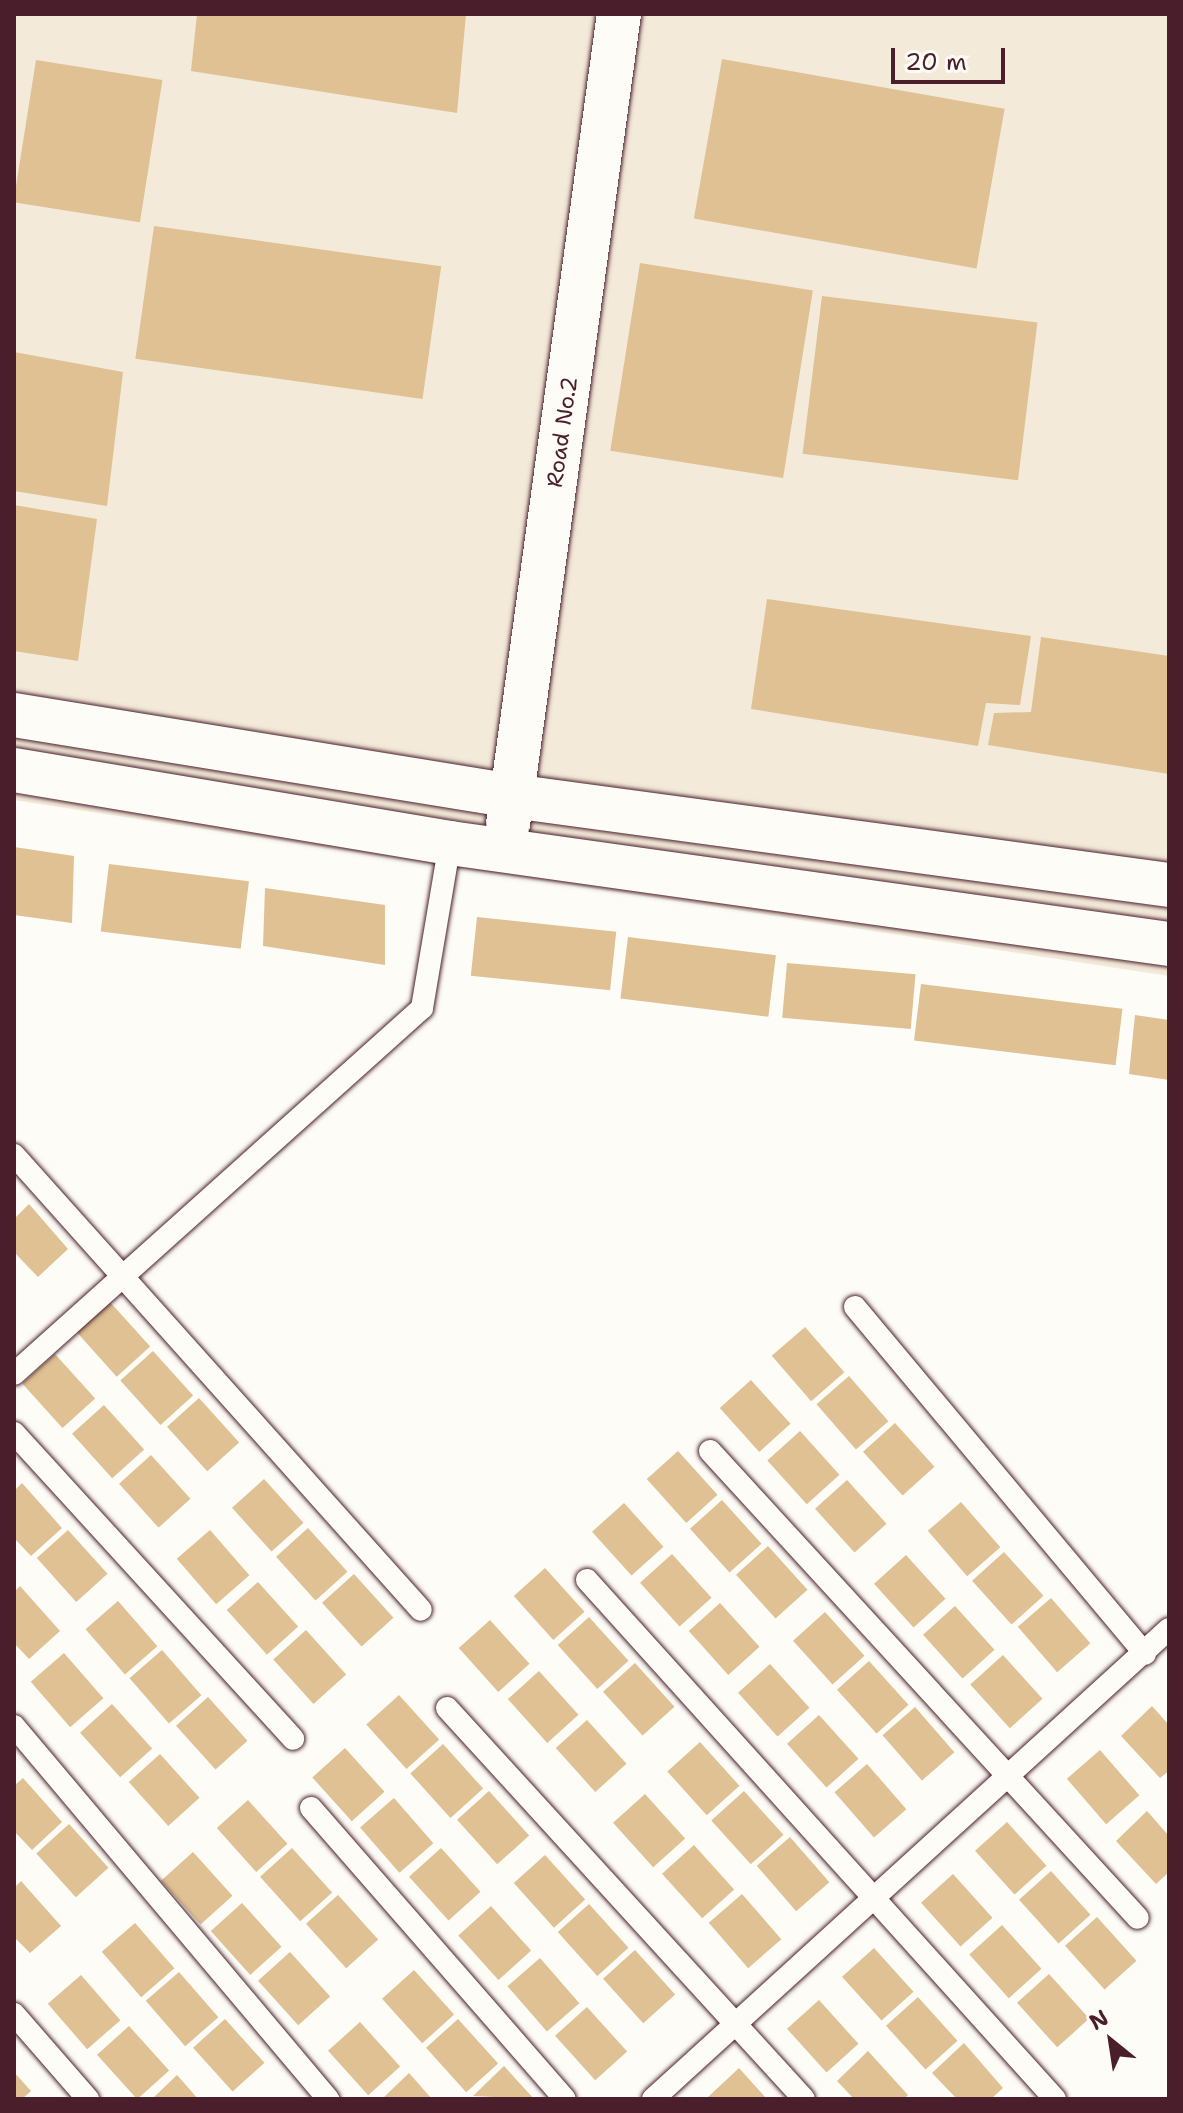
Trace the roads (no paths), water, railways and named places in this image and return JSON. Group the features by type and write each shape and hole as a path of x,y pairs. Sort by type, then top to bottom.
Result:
{"main road":[{"name":"Road No.2","path":"505,850 619,14"},
{"path":"14,715 512,796 1169,885"},
{"path":"14,770 450,843 1169,944"}],"lane":[{"path":"14,1374 422,1008 450,843"},
{"path":"14,1155 421,1610"},
{"path":"855,1307 1145,1654"},
{"path":"14,1433 293,1739"},
{"path":"710,1451 1138,1918"},
{"path":"587,1580 1055,2099"},
{"path":"653,2099 738,2025 1169,1629"},
{"path":"447,1708 804,2099"},
{"path":"14,1726 328,2099"},
{"path":"311,1808 565,2099"},
{"path":"14,2014 88,2099"}]}
